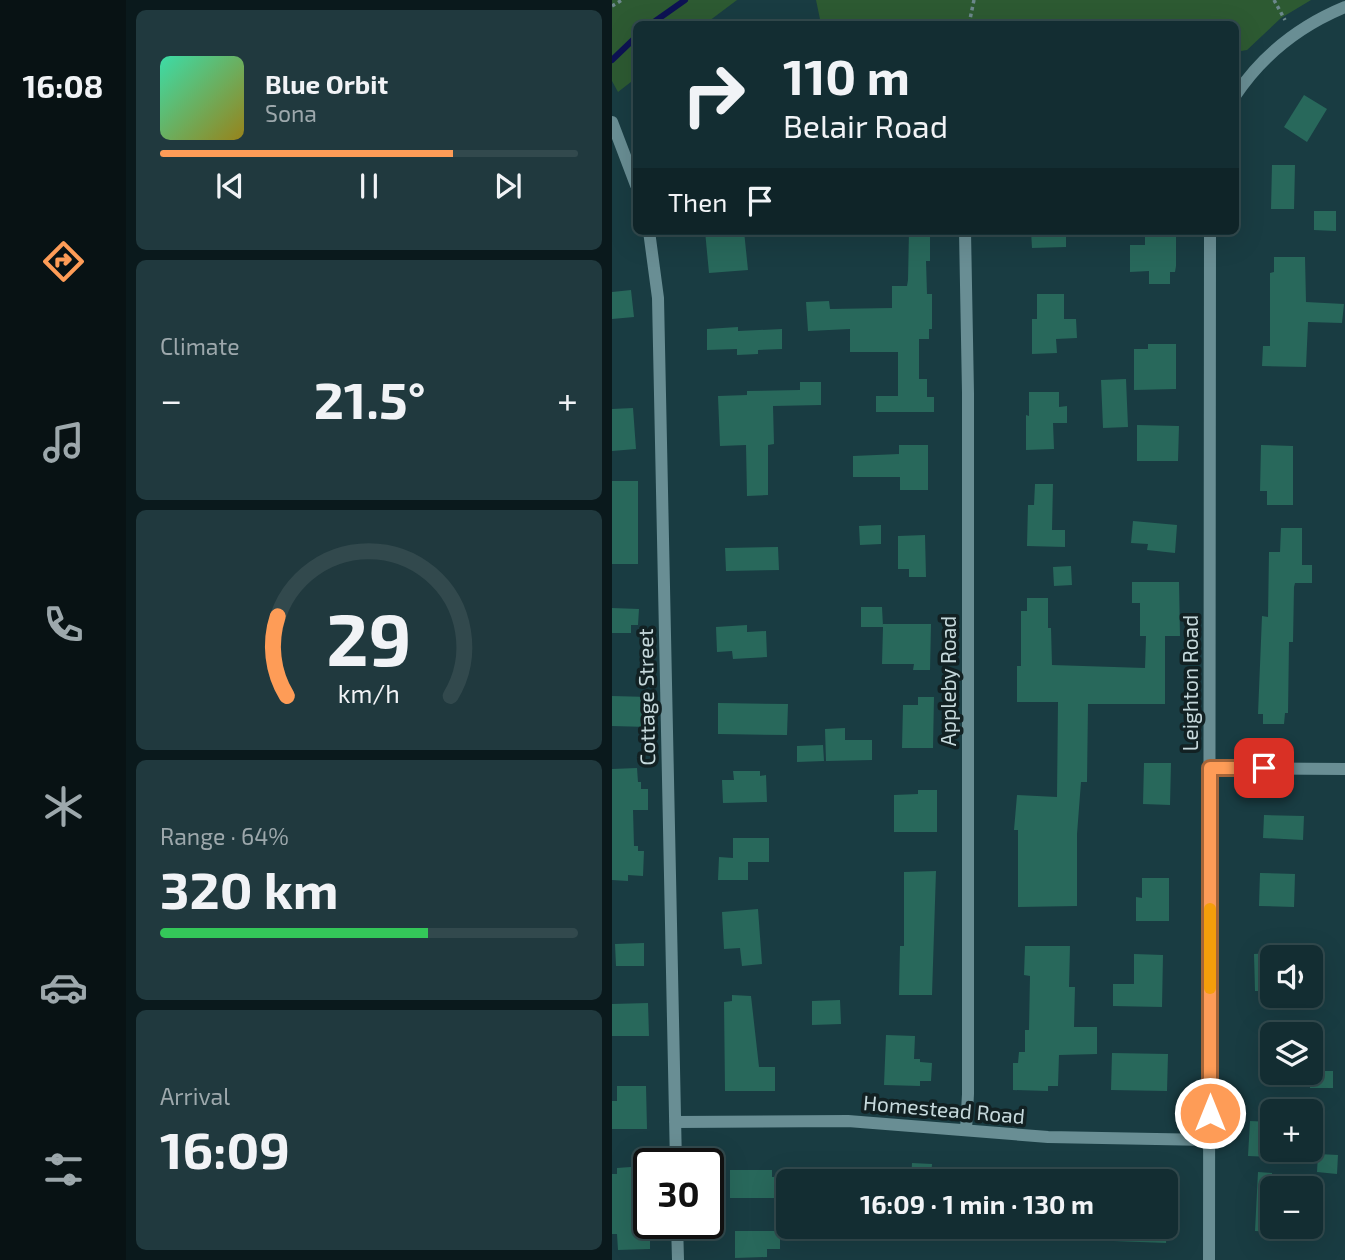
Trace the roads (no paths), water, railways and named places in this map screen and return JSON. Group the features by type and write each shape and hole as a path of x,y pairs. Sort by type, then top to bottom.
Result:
{"street":[{"path":"1239,91 1258,66 1294,33 1305,25 1345,7"},
{"path":"612,122 633,177"},
{"name":"Cottage Street","path":"650,235 658,298 676,1148"},
{"name":"Appleby Road","path":"965,235 968,393 966,1130"},
{"name":"Leighton Road","path":"1209,1260 1210,235"},
{"path":"1210,768 1345,769"},
{"name":"Homestead Road","path":"675,1122 838,1121 1059,1138 1210,1140"},
{"path":"677,1239 678,1260"}],"waterway":[{"path":"655,21 685,0"},
{"path":"612,60 633,40"}]}
